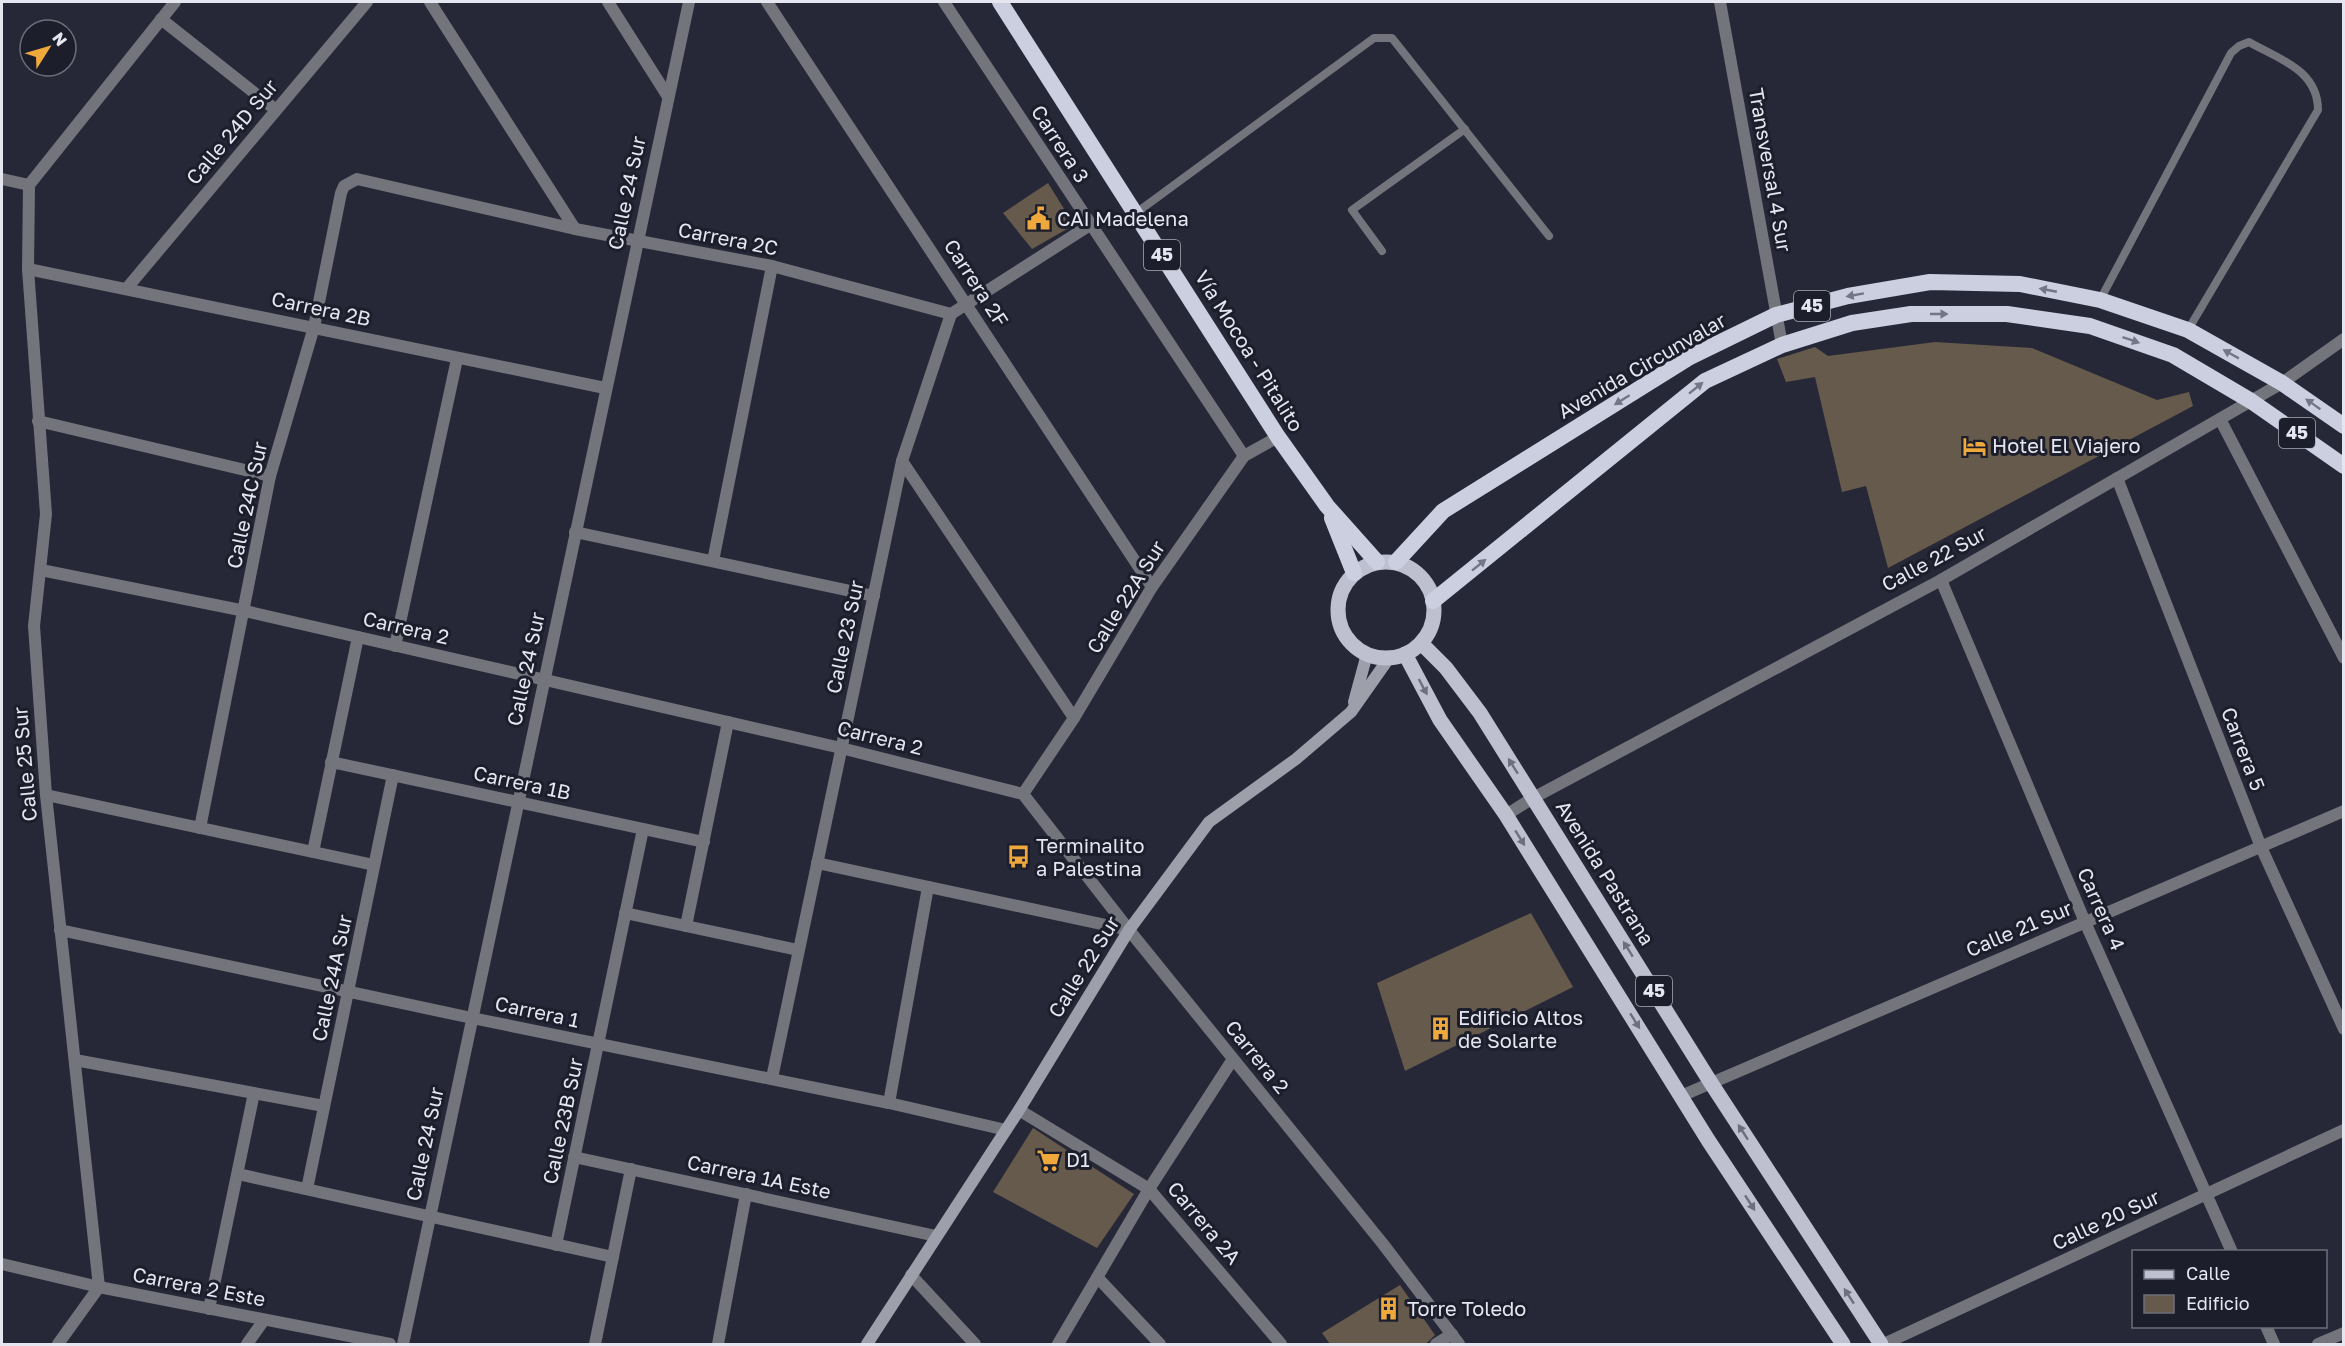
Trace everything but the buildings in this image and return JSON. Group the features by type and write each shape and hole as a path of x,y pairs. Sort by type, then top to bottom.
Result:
{"highway":[{"name":"Vía Mocoa - Pitalito","path":"1000,2 1278,437 1327,506 1377,562"},
{"name":"Avenida Circunvalar","path":"1396,562 1443,512 1690,357 1776,315 1848,296 1930,282 2020,284 2100,300 2188,330 2282,383 2343,426"},
{"name":"45","path":"1433,601 1705,381 1782,345 1852,323 1911,314 2007,314 2090,326 2173,355 2251,401 2343,466"},
{"path":"1327,506 1354,573"}],"main road":[{"path":"1377,562 1396,562 1421,576 1433,601 1432,624 1421,643 1406,654 1389,658 1367,654 1348,639 1338,617 1340,593 1354,573 1377,562"},
{"name":"Avenida Pastrana","path":"1421,643 1446,668 1480,713 1711,1083 1882,1344"},
{"path":"1351,712 1367,654"},
{"path":"1406,654 1440,720 1506,815 1681,1096 1843,1344"},
{"name":"Calle 22 Sur","path":"867,1344 1006,1130 1130,930 1209,822 1296,759 1351,712 1389,658"}],"street":[{"path":"2,179 29,185 176,2"},
{"name":"Calle 24D Sur","path":"127,288 367,2"},
{"path":"430,2 575,229"},
{"path":"608,2 667,95"},
{"name":"Calle 24 Sur","path":"403,1344 667,95 689,2"},
{"name":"Carrera 2F","path":"767,2 1152,587"},
{"name":"Carrera 3","path":"944,2 1245,456"},
{"name":"Transversal 4 Sur","path":"1720,2 1782,345"},
{"path":"161,19 276,110"},
{"name":"Carrera 2C","path":"341,193 344,186 357,179 637,242 772,266 951,314"},
{"name":"Calle 25 Sur","path":"29,185 28,269 46,514 34,626 46,795 99,1287"},
{"name":"Calle 24C Sur","path":"200,828 245,611 270,476 314,327 341,193"},
{"path":"951,314 1090,225"},
{"path":"713,561 772,266"},
{"name":"Carrera 2B","path":"28,269 605,388"},
{"name":"Calle 23 Sur","path":"772,1078 902,461 951,314"},
{"name":"Calle 22 Sur","path":"1506,815 1533,798 1941,580 2282,383 2343,339"},
{"path":"395,646 457,359"},
{"path":"2220,419 2343,658"},
{"path":"38,421 270,476"},
{"name":"Calle 22A Sur","path":"1023,794 1074,718 1152,587 1245,456 1278,437"},
{"path":"902,461 1074,718"},
{"name":"Carrera 5","path":"2117,478 2260,847 2343,1029"},
{"path":"575,532 873,596"},
{"name":"Carrera 2","path":"41,570 245,611 841,748 1023,794 1455,1339"},
{"name":"Carrera 4","path":"1941,580 2085,922 2232,1250"},
{"path":"313,852 358,637"},
{"path":"686,926 728,722"},
{"name":"Carrera 1B","path":"331,762 704,842"},
{"name":"Calle 24A Sur","path":"307,1189 350,991 393,775"},
{"path":"46,795 374,865"},
{"name":"Calle 21 Sur","path":"1681,1096 2343,811"},
{"name":"Calle 23B Sur","path":"556,1245 643,829"},
{"path":"817,863 1130,930"},
{"path":"889,1103 928,887"},
{"path":"625,913 798,950"},
{"name":"Carrera 1","path":"60,930 471,1018 772,1078 1006,1130"},
{"path":"1058,1344 1149,1189 1233,1059"},
{"path":"75,1060 324,1106"},
{"path":"209,1309 254,1093"},
{"name":"Carrera 2A","path":"1018,1110 1149,1189 1281,1344"},
{"name":"Calle 20 Sur","path":"1882,1344 2343,1130"},
{"name":"Carrera 1A Este","path":"574,1157 936,1236"},
{"path":"595,1344 632,1169"},
{"path":"238,1174 613,1257"},
{"path":"718,1344 746,1194"},
{"name":"Carrera 2 Este","path":"2,1264 99,1287 390,1344"},
{"path":"911,1275 975,1344"},
{"path":"1098,1278 1160,1344"},
{"path":"58,1344 99,1287"},
{"path":"247,1344 264,1320"},
{"path":"2267,1328 2274,1344"},
{"path":"2318,1344 2343,1333"},
{"path":"1436,1344 1455,1339"}],"lane":[{"path":"1136,213 1374,38 1392,38 1549,236"},
{"path":"2100,300 2231,53 2248,42 2302,71 2318,96 2318,111 2188,330"},
{"path":"1382,251 1352,210 1465,129"}],"place":[{"name":"CAI Madelena","path":"1039,219"},
{"name":"Hotel El Viajero","path":"1974,446"},
{"name":"Terminalito a Palestina","path":"1018,857"},
{"name":"Edificio Altos de Solarte","path":"1440,1029"},
{"name":"D1","path":"1048,1160"},
{"name":"Torre Toledo","path":"1389,1309"}]}
